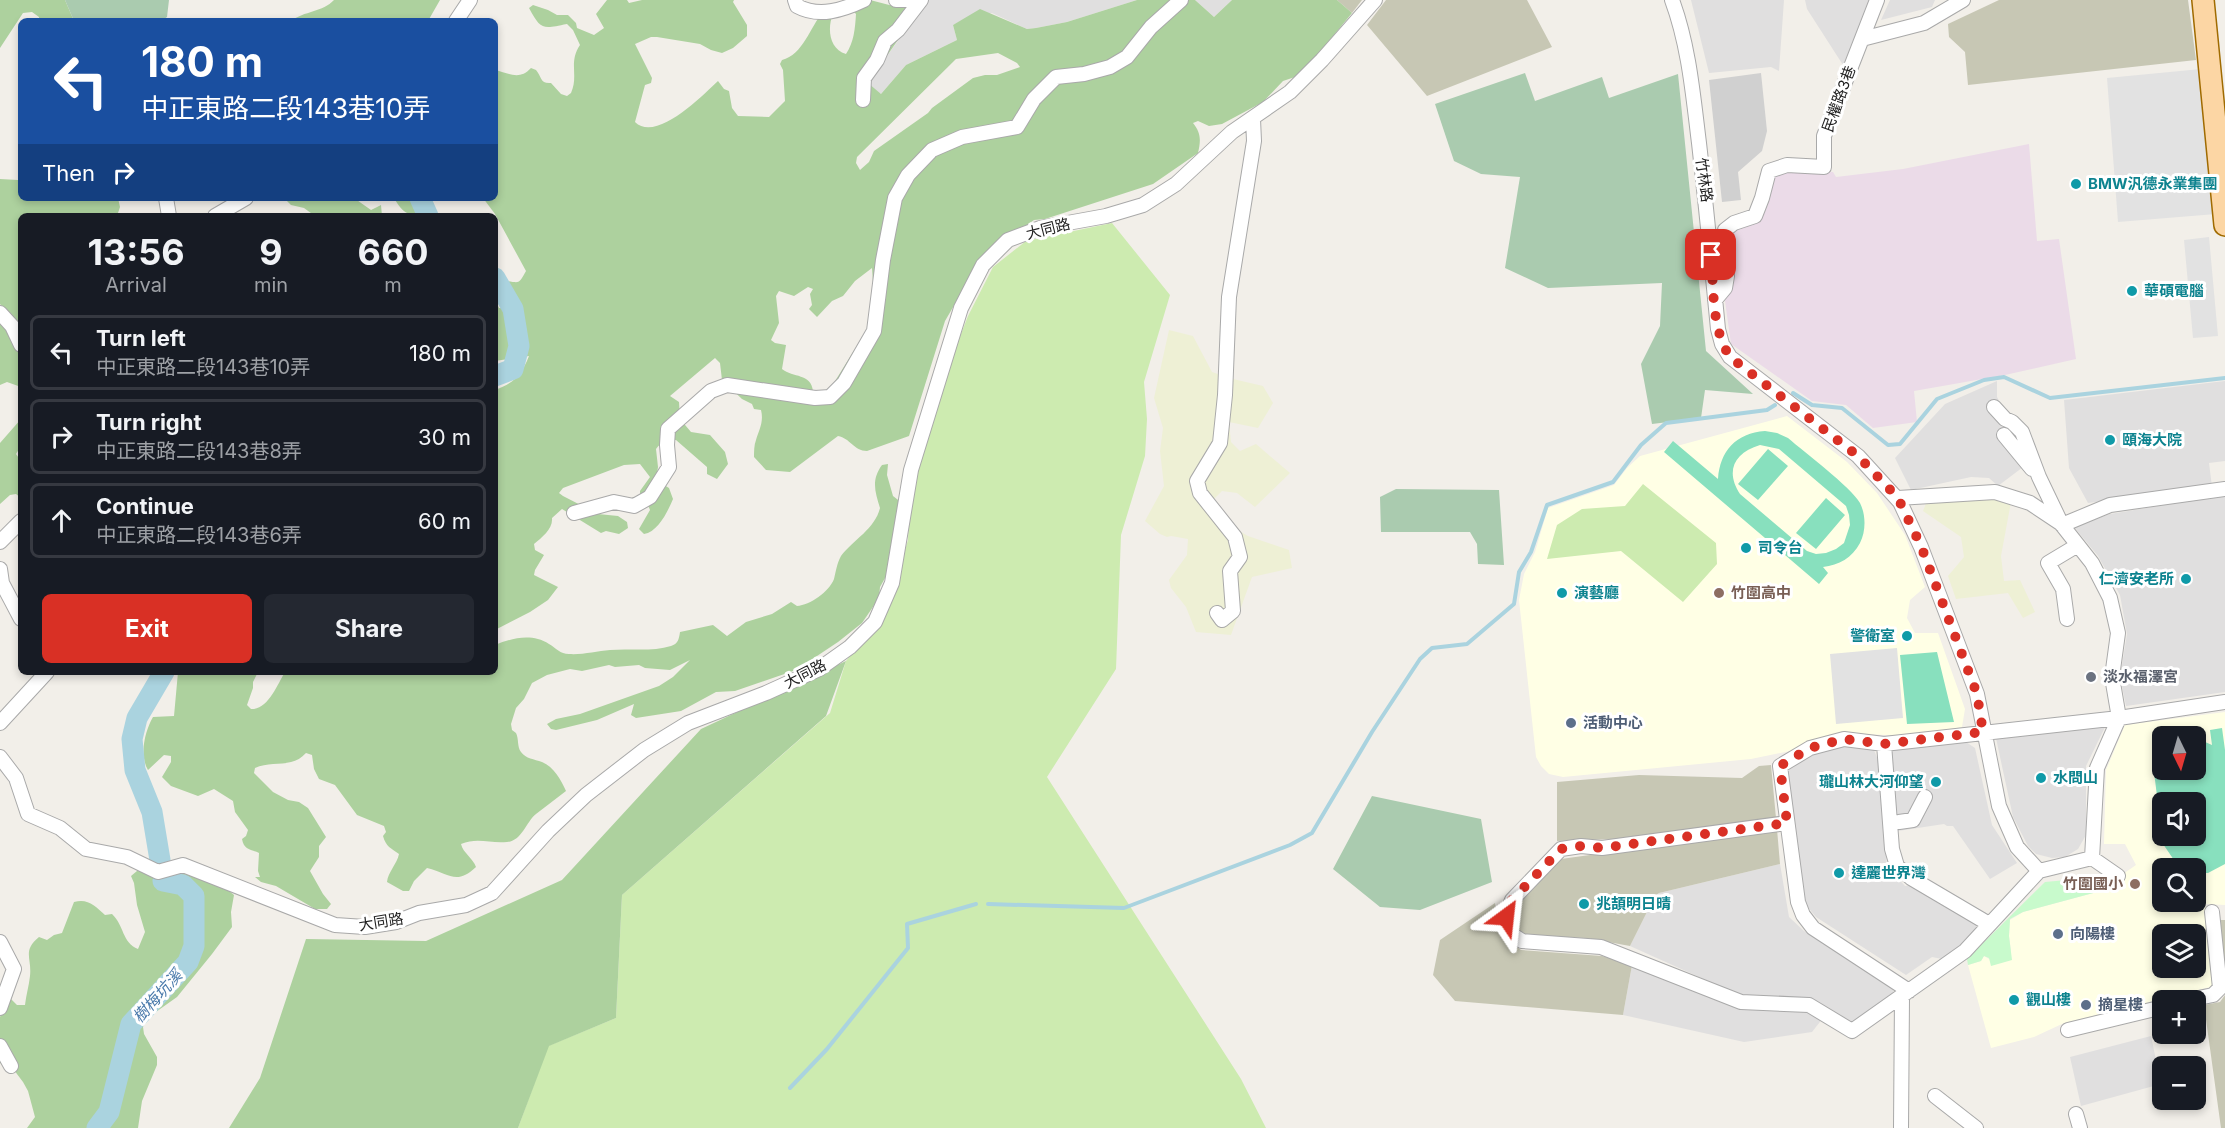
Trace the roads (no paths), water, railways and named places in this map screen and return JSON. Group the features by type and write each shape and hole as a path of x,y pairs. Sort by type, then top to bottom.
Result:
{"main road":[{"path":"2203,0 2225,225"}],"street":[{"path":"458,18 470,0"},
{"path":"795,0 797,6 804,10 820,13 849,7 864,0"},
{"path":"896,0 913,0"},
{"path":"863,100 864,78 877,60 885,41 898,30 921,0"},
{"path":"574,513 614,502 634,506 650,497 669,466 666,445 668,429 711,391 727,385 815,398 830,397 844,383 874,332 883,260 895,198 908,175 932,150 962,137 1017,128 1034,99 1056,78 1110,67 1127,57 1151,27 1181,0"},
{"name":"大同路","path":"0,757 16,778 28,814 60,828 86,849 128,857 158,872 183,865 335,925 365,927 396,922 419,913 466,905 492,893 548,831 586,795 644,750 688,723 766,693 819,669 850,646 875,622 892,583 910,470 961,308 983,265 1008,240 1040,228 1106,216 1143,205 1176,184 1232,132 1290,92 1375,0"},
{"name":"竹林路","path":"1672,0 1681,23 1691,75 1708,209 1718,329 1722,344 1730,357 1858,456 1898,498 1921,546 1977,694 1999,806 2018,847 2039,871"},
{"path":"1862,39 1877,0"},
{"path":"1862,39 1924,23 1963,0"},
{"name":"民權路3巷","path":"1715,300 1725,288 1727,276 1725,230 1734,223 1755,216 1769,171 1787,165 1824,167 1824,136 1862,39"},
{"path":"1217,614 1222,620 1233,611 1230,571 1240,557 1235,537 1200,493 1197,481 1220,443 1225,395 1229,297 1254,141 1253,119"},
{"path":"220,213 241,201"},
{"path":"0,313 12,326 18,339"},
{"path":"1994,408 2022,432 2039,477 2062,525 2092,563 2110,598 2118,633 2112,677 2119,718 2097,768 2092,858"},
{"path":"2004,435 2039,477"},
{"path":"2062,525 2110,505 2225,489"},
{"path":"1898,498 1995,492 2030,503 2062,525"},
{"path":"0,542 18,524"},
{"path":"2067,619 2063,589 2048,562 2078,545"},
{"path":"0,569 2,583 18,613"},
{"path":"0,723 44,675"},
{"path":"1906,994 1813,928 1803,915 1798,902 1780,766 1810,748 1844,739 1884,744 2119,718 2225,702"},
{"path":"1884,744 1892,849 1897,866 1911,878 1989,924"},
{"path":"1899,822 1913,820 1925,797"},
{"path":"1787,823 1602,848 1581,846 1561,849 1512,900 1506,917 1508,932 1522,941 1601,947 1741,1002 1809,1005 1852,1031 1965,951 2039,871 2092,858 2118,876"},
{"path":"2206,996 2213,995 2220,988 2214,912"},
{"path":"0,942 14,969 0,1008"},
{"path":"1901,1128 1906,994"},
{"path":"2068,1030 2152,1010"},
{"path":"0,1046 11,1066"},
{"path":"1935,1096 1976,1128"},
{"path":"2076,1114 2080,1128"}],"waterway":[{"name":"樹梅坑溪","path":"421,201 427,213"},
{"name":"樹梅坑溪","path":"498,283 513,309 519,346 513,369 498,375"},
{"path":"1793,393 1812,405 1842,408 1888,445 1900,444 1937,399 1984,380 2004,377 2050,398 2225,378"},
{"path":"988,904 1124,908 1290,845 1312,833 1372,732 1420,659 1432,648 1467,644 1514,604 1519,572 1531,552 1547,505 1613,482 1641,445 1666,423 1767,410 1775,405"},
{"name":"樹梅坑溪","path":"160,860 152,812 135,770 132,739 137,718 162,675"},
{"name":"樹梅坑溪","path":"97,1128 109,1112 131,1024 188,962 194,946 194,896 183,885 163,881"},
{"path":"790,1088 827,1049 908,948 907,924 976,904"}],"place":[{"name":"BMW汎德永業集團","path":"2076,184"},
{"name":"華碩電腦","path":"2132,291"},
{"name":"頤海大院","path":"2110,440"},
{"name":"司令台","path":"1746,548"},
{"name":"仁濟安老所","path":"2186,579"},
{"name":"演藝廳","path":"1562,593"},
{"name":"竹圍高中","path":"1719,593"},
{"name":"警衛室","path":"1907,636"},
{"name":"淡水福澤宮","path":"2091,677"},
{"name":"活動中心","path":"1571,723"},
{"name":"水問山","path":"2041,778"},
{"name":"瓏山林大河仰望","path":"1936,782"},
{"name":"達麗世界灣","path":"1839,873"},
{"name":"竹圍國小","path":"2135,884"},
{"name":"兆頡明日晴","path":"1584,904"},
{"name":"向陽樓","path":"2058,934"},
{"name":"觀山樓","path":"2014,1000"},
{"name":"摘星樓","path":"2086,1005"}]}
